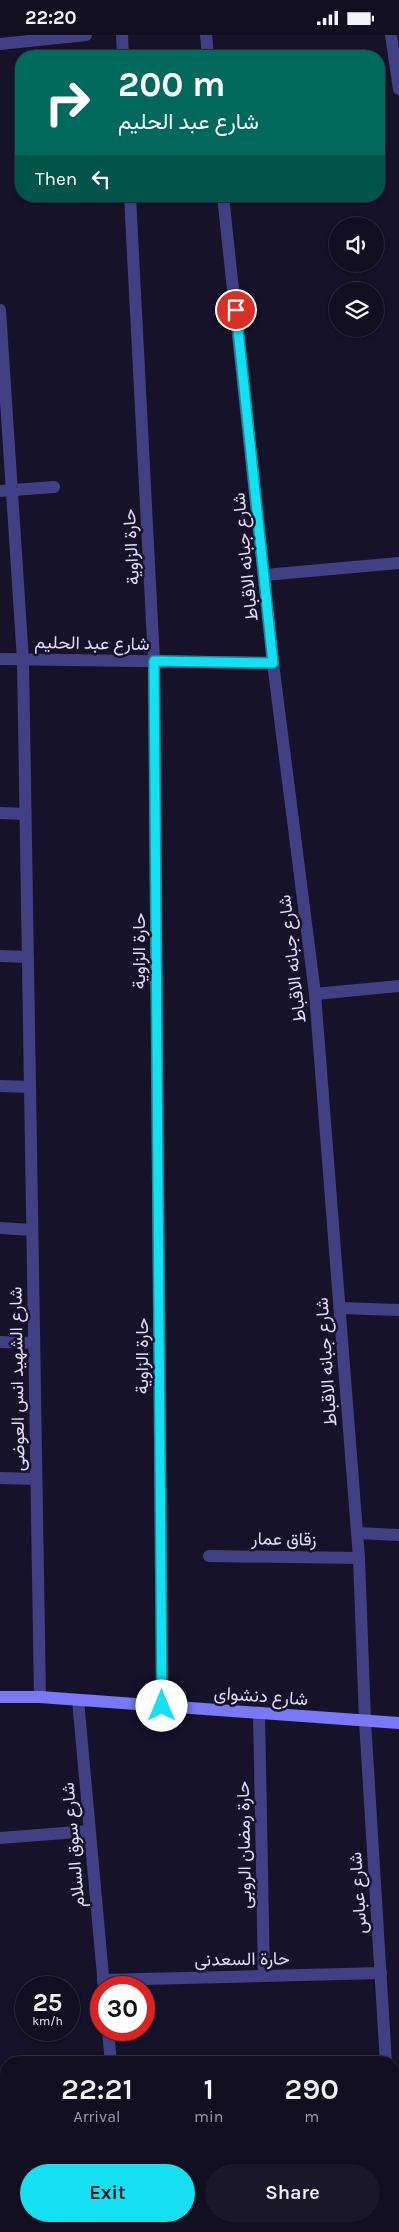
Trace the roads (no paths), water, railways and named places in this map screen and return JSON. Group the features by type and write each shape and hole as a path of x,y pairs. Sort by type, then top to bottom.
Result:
{"street":[{"path":"0,44 33,38 86,35"},
{"path":"122,35 123,50"},
{"path":"206,35 207,50"},
{"path":"391,35 399,89"},
{"name":"حارة الزاوية","path":"130,202 154,661 162,1706"},
{"name":"شارع جبانه الاقباط","path":"224,202 273,663 315,995 357,1533 365,1721"},
{"name":"شارع الشهيد انس العوضى","path":"0,310 6,490 23,660 40,1697"},
{"path":"6,490 54,487"},
{"path":"265,575 399,563"},
{"name":"شارع عبد الحليم","path":"0,659 273,663"},
{"path":"0,813 25,814"},
{"path":"0,956 28,957"},
{"path":"315,995 399,986"},
{"path":"0,1086 30,1087"},
{"path":"0,1228 32,1229"},
{"path":"340,1308 399,1310"},
{"path":"0,1342 34,1343"},
{"path":"0,1478 36,1479"},
{"path":"357,1533 399,1535"},
{"name":"زقاق عمار","path":"209,1556 358,1558"},
{"name":"شارع دنشواى","path":"0,1697 40,1697 399,1723"},
{"name":"شارع سوق السلام","path":"78,1700 102,1976"},
{"name":"حارة رمضان الروبى","path":"259,1713 264,1976"},
{"name":"شارع عباس","path":"365,1721 386,2056"},
{"path":"0,1838 89,1831"},
{"name":"حارة السعدنى","path":"155,1981 381,1973"},
{"path":"109,2041 110,2056"}]}
